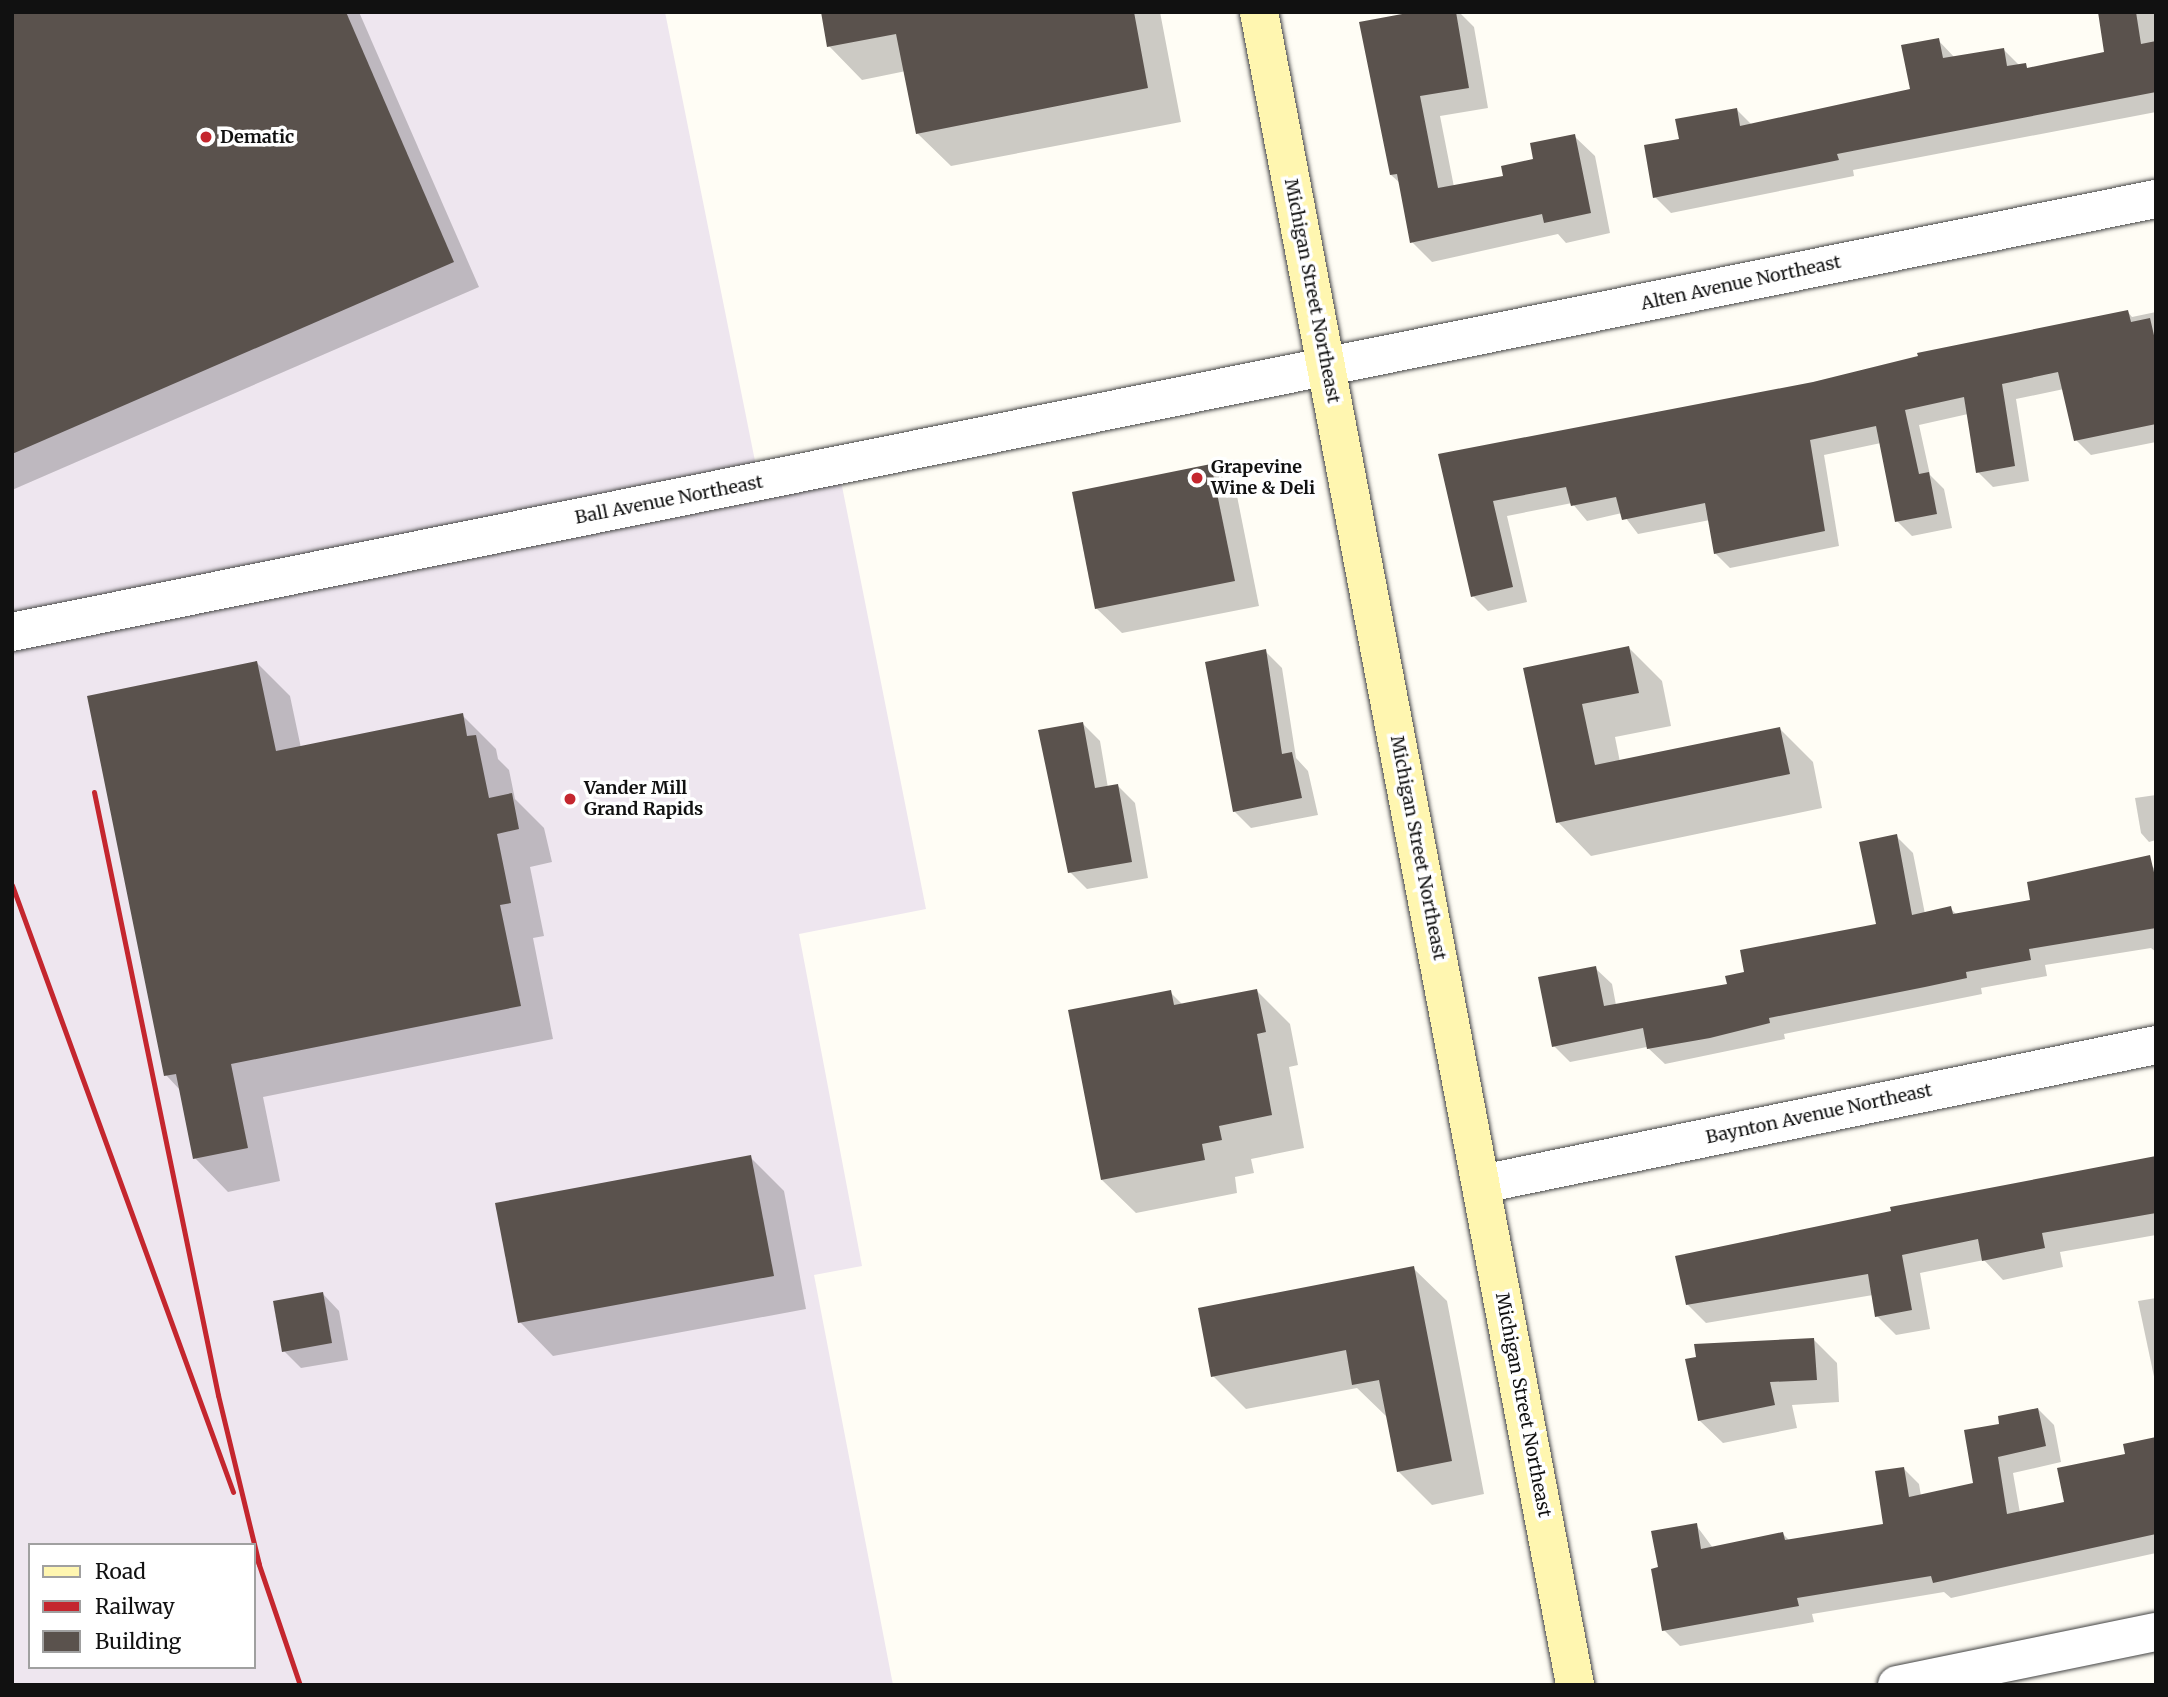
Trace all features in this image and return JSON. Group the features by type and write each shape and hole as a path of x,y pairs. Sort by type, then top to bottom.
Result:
{"main road":[{"name":"Michigan Street Northeast","path":"1259,12 1575,1685"}],"street":[{"name":"Alten Avenue Northeast","path":"1327,368 2156,199"},
{"name":"Ball Avenue Northeast","path":"12,632 1327,368"},
{"name":"Baynton Avenue Northeast","path":"1482,1184 2156,1045"},
{"path":"1897,1685 2156,1632"}],"shaded area":[{"path":"12,12 665,12 759,481 838,466 926,909 799,934 862,1266 814,1275 893,1685 12,1685"}],"building":[{"name":"Dematic","path":"12,12 346,12 454,262 12,454"},
{"path":"821,12 1134,12 1148,88 916,134 896,34 827,47"},
{"path":"1413,12 1456,12 1469,88 1420,96 1438,188 1503,176 1501,166 1533,159 1530,143 1575,134 1591,213 1544,223 1542,214 1410,243 1397,174 1390,175 1359,22"},
{"path":"2098,12 2136,12 2141,44 2156,41 2156,92 1837,154 1839,160 1653,198 1644,145 1679,139 1675,119 1737,108 1740,126 1910,89 1901,45 1939,38 1943,58 2004,48 2007,66 2026,63 2027,68 2104,52"},
{"path":"2128,310 2131,322 2150,318 2156,344 2156,424 2074,441 2058,372 2002,384 2015,466 1976,473 1964,397 1905,410 1919,474 1929,472 1937,514 1895,522 1876,426 1810,440 1825,531 1714,554 1705,503 1622,520 1616,497 1571,506 1566,487 1493,501 1513,587 1471,597 1438,454 1813,382 1918,356 1917,353"},
{"path":"1211,464 1235,581 1095,609 1072,492"},
{"path":"1629,646 1639,693 1582,704 1595,765 1780,727 1790,774 1556,823 1523,668"},
{"path":"1266,649 1282,754 1292,752 1302,798 1233,812 1205,662"},
{"path":"257,661 276,751 463,713 467,736 476,735 489,798 512,793 519,829 497,834 511,903 500,905 521,1006 231,1064 248,1148 193,1159 176,1074 164,1076 87,696"},
{"path":"1083,722 1095,788 1118,784 1132,862 1068,873 1038,730"},
{"path":"1897,834 1912,915 1951,906 1953,914 2030,900 2027,882 2150,855 2156,881 2156,928 2029,949 2031,960 1966,972 1967,978 1769,1018 1770,1023 1710,1038 1647,1049 1643,1028 1552,1047 1538,977 1596,966 1604,1006 1727,984 1725,976 1744,972 1740,950 1876,924 1859,842"},
{"path":"1257,989 1266,1032 1257,1034 1272,1115 1219,1126 1222,1140 1202,1144 1205,1160 1101,1180 1068,1010 1171,990 1174,1005"},
{"path":"751,1155 774,1276 518,1323 495,1203"},
{"path":"2156,1156 2156,1213 2042,1233 2045,1248 1982,1261 1978,1239 1902,1255 1912,1310 1875,1317 1868,1274 1686,1305 1675,1256 1891,1211 1890,1207"},
{"path":"1414,1266 1452,1461 1397,1472 1379,1380 1352,1385 1346,1350 1211,1377 1198,1308"},
{"path":"323,1292 332,1343 282,1352 273,1301"},
{"path":"1814,1338 1817,1380 1770,1382 1775,1405 1698,1421 1685,1359 1696,1357 1694,1344"},
{"path":"2038,1408 2046,1446 1998,1457 2007,1514 2064,1502 2057,1468 2125,1454 2123,1444 2156,1437 2156,1534 1933,1583 1931,1576 1797,1598 1799,1606 1662,1631 1651,1569 1658,1567 1651,1531 1697,1523 1701,1549 1783,1532 1785,1540 1883,1524 1875,1471 1904,1467 1909,1497 1973,1483 1964,1430 1999,1424 1998,1416"}],"railway":[{"path":"94,792 218,1395 254,1543"},
{"path":"12,885 233,1492"},
{"path":"256,1552 259,1564"},
{"path":"256,1556 300,1685"}],"place":[{"name":"Dematic","path":"206,137"},
{"name":"Grapevine Wine & Deli","path":"1197,478"},
{"name":"Vander Mill Grand Rapids","path":"570,799"}]}
